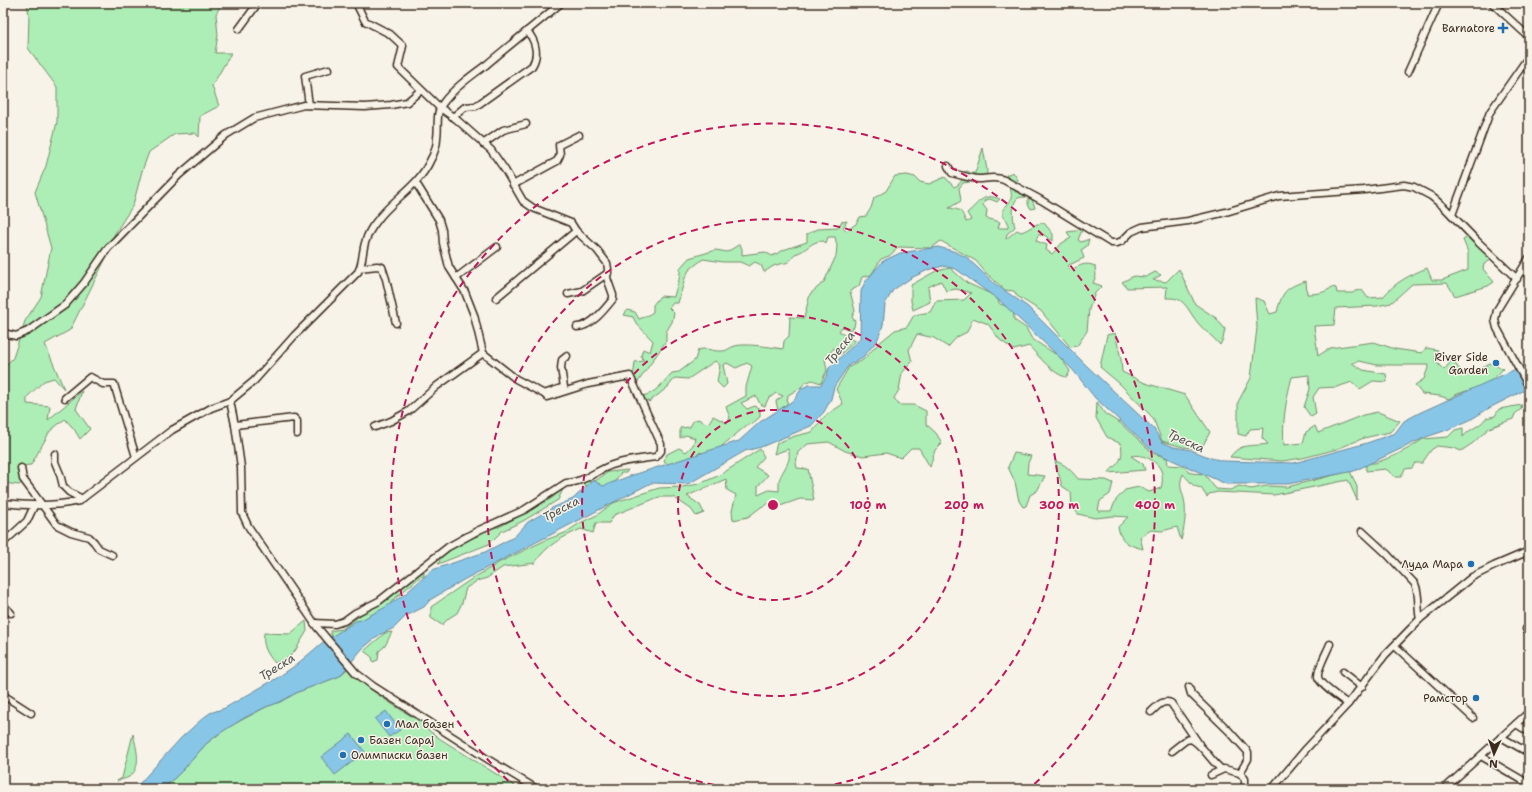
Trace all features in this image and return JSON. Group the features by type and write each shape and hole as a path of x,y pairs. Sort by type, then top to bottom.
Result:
{"street":[{"path":"239,29 258,3"},
{"path":"356,3 365,21 390,34 402,46 398,67 440,107 491,150 523,201 532,208 571,223 576,231 597,250 607,263 607,278 613,299 590,323 583,327 577,327"},
{"path":"3,503 44,506 79,501 172,430 211,408 230,400 254,381 295,334 354,276 360,268 364,243 375,222 385,209 416,183 423,174 434,152 437,139 438,113 444,100 561,3"},
{"path":"1408,72 1439,3"},
{"path":"1492,3 1529,37"},
{"path":"453,117 465,107 476,106 532,66 536,60 536,52 534,43 527,31"},
{"path":"1452,215 1490,112 1529,56"},
{"path":"309,105 305,76 329,69"},
{"path":"3,333 16,336 28,331 65,305 84,283 108,248 179,176 226,135 254,118 304,105 365,107 391,105 407,102 421,90"},
{"path":"483,144 503,130 526,124"},
{"path":"513,185 557,161 560,155 559,145 580,135"},
{"path":"948,166 952,173 979,179 998,178 1004,180 1054,208 1111,243 1122,241 1131,232 1142,227 1188,221 1219,214 1279,196 1350,191 1404,185 1414,187 1431,196 1517,279"},
{"path":"314,623 335,624 344,621 355,613 379,601 448,548 479,530 524,510 566,483 571,483 598,473 612,465 656,456 660,451 661,444 630,376 588,384 547,397 516,379 483,353 474,314 465,292 448,267 439,220 416,183"},
{"path":"496,298 576,231"},
{"path":"456,278 497,247"},
{"path":"1529,258 1497,310 1494,320 1529,387"},
{"path":"360,268 377,266 382,267 396,323"},
{"path":"1522,270 1529,275"},
{"path":"568,294 582,291 608,273"},
{"path":"375,427 391,421 409,411 433,390 483,353"},
{"path":"544,394 564,387 561,368 562,360 567,356"},
{"path":"65,398 90,377 103,384 114,384 136,457"},
{"path":"230,400 241,467 242,513 255,538 321,632 356,673 372,686 537,789"},
{"path":"235,425 294,418 297,421 297,434"},
{"path":"56,454 55,462 63,486 69,492 82,499"},
{"path":"21,468 23,479 57,525 70,532 89,537 99,549 112,555"},
{"path":"3,543 27,521 34,506"},
{"path":"1362,532 1387,554 1415,584 1418,592 1420,619"},
{"path":"1272,789 1306,749 1348,704 1385,655 1420,619 1472,577 1529,551"},
{"path":"3,605 11,613"},
{"path":"1330,644 1319,671 1318,678 1321,683 1348,704"},
{"path":"1394,646 1473,718"},
{"path":"1344,672 1362,687"},
{"path":"1189,688 1191,694 1248,752 1248,759 1240,773"},
{"path":"3,695 31,713"},
{"path":"1151,712 1161,703 1168,701 1171,703 1211,760 1221,769"},
{"path":"1444,789 1529,712"},
{"path":"1516,724 1529,732"},
{"path":"1501,737 1529,753"},
{"path":"1172,751 1188,739 1200,744"},
{"path":"1481,756 1529,784"},
{"path":"1211,775 1221,769 1228,769 1240,773 1244,779 1245,789"}],"green space":[{"path":"27,3 222,3 216,14 218,35 215,53 231,53 212,86 219,106 200,116 199,137 195,133 175,134 149,152 142,171 133,205 114,235 107,256 70,330 45,344 64,389 54,378 44,381 27,397 27,404 50,406 48,420 82,391 76,409 90,429 80,439 65,419 50,431 31,465 18,466 23,482 19,485 3,483 3,368 13,358 25,321 41,297 51,248 35,192 46,166 57,122 57,87 28,48 29,15"},
{"path":"983,148 987,170 986,179 963,183 959,188 961,201 949,208 957,209 961,212 966,222 971,220 967,213 982,200 989,197 1000,199 997,202 990,199 985,200 983,205 987,210 986,218 1000,222 998,228 1008,228 1008,222 1003,216 1003,209 1008,204 1011,196 1006,175 1013,172 1018,180 1015,185 1015,192 1024,192 1032,199 1035,208 1031,209 1028,204 1028,197 1019,198 1016,200 1014,203 1013,212 1015,227 1007,234 1006,239 1017,230 1021,232 1038,224 1044,223 1053,234 1053,241 1044,235 1038,235 1036,241 1047,245 1046,250 1052,254 1062,243 1071,238 1067,232 1082,230 1078,240 1081,242 1089,239 1087,246 1081,250 1084,258 1067,266 1071,270 1089,264 1095,266 1096,276 1093,283 1102,286 1095,293 1089,309 1087,331 1077,346 1070,347 1041,311 1017,296 1014,291 1005,290 986,273 976,261 941,241 931,248 899,247 889,256 881,259 871,275 862,277 859,286 850,291 855,311 852,317 855,321 854,327 850,330 842,327 839,331 855,341 840,355 834,348 825,359 827,370 821,383 812,380 805,383 800,388 788,395 787,404 778,411 776,401 783,396 776,393 768,399 765,406 760,404 756,396 741,403 747,409 755,406 760,409 760,417 747,425 710,456 700,452 691,463 673,468 664,461 667,454 679,448 686,452 693,445 695,438 686,435 680,438 680,428 690,427 693,421 698,419 708,424 713,416 727,423 730,418 726,407 746,396 746,387 752,366 747,363 736,368 727,363 723,365 727,384 723,388 717,382 720,365 715,361 688,379 675,378 668,387 649,402 641,396 655,391 672,373 679,372 695,360 698,350 704,349 723,351 739,345 783,349 784,341 789,336 790,317 804,318 810,294 824,282 836,256 837,246 835,237 828,237 826,243 819,241 812,244 803,251 795,254 789,262 774,266 764,272 761,265 755,262 749,266 740,262 723,262 703,259 689,270 685,278 678,303 673,303 669,308 674,313 672,322 666,332 666,341 638,382 630,385 624,381 623,376 633,379 635,362 644,361 641,356 643,349 650,352 653,341 636,323 633,317 624,315 627,310 635,312 639,319 653,312 653,305 660,296 674,297 679,279 680,268 689,258 716,250 727,252 740,244 742,255 765,252 772,256 786,249 807,242 807,234 818,229 838,228 841,222 847,221 843,228 846,231 856,224 860,217 866,216 871,208 874,198 886,191 895,176 907,175 915,177 920,182 929,184 945,177 954,187 963,179 970,180 959,173 968,171 970,173 975,173"},
{"path":"1468,237 1491,260 1484,264 1483,269 1494,282 1488,286 1455,296 1447,283 1412,284 1391,303 1377,306 1336,308 1334,325 1314,326 1318,356 1330,348 1374,342 1395,349 1422,353 1426,348 1438,350 1435,361 1444,370 1452,360 1461,371 1470,374 1490,363 1503,369 1494,378 1484,385 1457,394 1449,399 1440,396 1422,394 1415,385 1424,379 1429,365 1377,365 1359,361 1352,363 1363,370 1386,374 1387,382 1373,381 1360,389 1352,382 1337,387 1319,388 1313,397 1316,414 1311,417 1304,407 1310,389 1309,375 1292,377 1285,411 1284,445 1303,443 1306,432 1315,426 1318,433 1363,415 1378,412 1400,421 1390,432 1364,438 1337,449 1303,458 1282,461 1230,457 1234,452 1242,447 1268,444 1262,438 1263,428 1250,429 1246,436 1238,434 1238,402 1251,378 1257,328 1255,298 1264,301 1270,314 1277,312 1286,291 1289,288 1306,281 1307,294 1321,293 1332,287 1336,288 1337,293 1353,293 1355,291 1362,290 1368,298 1383,297 1403,280 1427,268 1432,280 1442,280 1468,270 1468,252 1463,240"},
{"path":"950,268 967,283 995,296 1000,304 1013,309 1014,320 1026,328 1032,339 1060,357 1070,371 1067,377 1062,376 1052,369 1029,346 1014,350 1000,340 988,324 973,318 967,332 957,337 948,347 934,338 917,334 909,350 912,362 902,373 899,390 894,398 899,405 914,405 926,411 926,424 936,433 942,443 935,450 930,467 919,448 911,448 901,458 886,453 863,456 845,451 829,442 808,444 798,452 796,463 797,468 808,469 814,500 800,499 780,506 774,501 761,507 748,517 733,520 732,511 736,495 727,490 726,479 687,496 700,505 704,513 696,516 691,509 673,497 659,497 614,515 609,523 596,523 593,533 581,529 568,535 555,542 544,551 535,563 503,567 487,578 477,581 466,588 462,603 457,613 442,625 431,618 431,607 470,580 500,562 548,539 565,533 580,523 597,515 613,503 659,488 682,487 699,484 720,475 760,449 764,457 755,467 768,475 758,486 758,495 769,490 779,491 780,477 788,462 789,454 788,449 774,454 777,443 795,436 812,432 825,416 843,404 836,389 849,367 863,360 878,344 895,330 907,327 914,315 930,312 936,301 964,300 971,293 956,289 946,291 941,281 928,287 930,302 913,310 911,301 911,285 936,271"},
{"path":"1179,269 1195,304 1216,318 1225,329 1220,345 1200,326 1183,303 1176,299 1166,298 1167,287 1127,288 1122,282 1134,276 1146,277 1155,272 1161,275 1153,280 1166,282"},
{"path":"1115,333 1121,359 1122,372 1145,383 1185,395 1210,432 1201,449 1183,447 1162,441 1153,418 1120,384 1100,367 1107,335"},
{"path":"1097,402 1105,414 1120,423 1153,453 1167,458 1168,465 1183,466 1191,473 1204,474 1216,489 1230,490 1239,486 1251,489 1267,486 1287,487 1350,471 1357,487 1357,500 1348,480 1274,495 1218,492 1209,494 1207,497 1201,488 1194,486 1183,474 1181,479 1181,487 1185,505 1185,514 1181,540 1177,527 1162,531 1151,530 1140,537 1143,549 1134,546 1126,542 1121,537 1119,532 1118,527 1128,517 1114,516 1095,518 1078,514 1072,506 1071,492 1062,486 1055,461 1068,468 1078,479 1106,480 1113,483 1110,494 1100,501 1098,511 1111,511 1116,500 1125,490 1139,487 1149,492 1161,488 1161,470 1155,462 1146,457 1136,455 1131,456 1143,464 1145,470 1108,473 1120,460 1122,449 1121,444 1107,437 1096,418"},
{"path":"1522,405 1521,409 1515,414 1513,419 1489,428 1473,443 1461,451 1454,448 1437,446 1431,450 1422,463 1415,463 1412,468 1405,469 1401,477 1395,477 1386,469 1366,471 1366,463 1375,463 1394,456 1423,439 1448,437 1455,430 1463,428 1463,437 1481,424 1486,418 1495,416 1499,409"},
{"path":"1014,453 1031,456 1028,463 1027,474 1045,476 1037,491 1030,495 1026,506 1023,507 1019,501 1015,482 1008,467"},
{"path":"628,470 626,473 621,473 614,482 605,489 584,485 584,482 595,481 608,472"},
{"path":"564,487 558,500 523,521 502,531 489,544 438,564 443,555 463,533 466,540 478,536 488,527 499,527 552,498"},
{"path":"428,569 424,572 424,576 420,577 392,601 387,610 353,624 332,637 330,631 342,629 369,609 387,600 416,576"},
{"path":"306,621 307,631 295,651 288,658 275,663 266,649 264,633 290,634"},
{"path":"392,632 385,646 379,651 378,660 373,662 372,657 364,651 385,633"},
{"path":"348,668 374,692 424,724 428,730 442,740 520,789 163,789 182,771 206,744 227,728 298,692 340,676"},
{"path":"133,734 136,745 136,768 129,777 117,781 122,778"}],"water":[{"name":"Треска","path":"938,247 953,251 966,257 994,283 1028,307 1088,367 1154,429 1162,442 1174,447 1191,450 1211,458 1224,461 1294,463 1367,443 1395,433 1404,421 1419,413 1529,363 1529,388 1491,407 1470,420 1426,437 1354,471 1288,484 1226,484 1154,452 1095,398 1073,370 1000,301 956,269 943,266 928,270 911,278 893,290 885,304 883,325 877,341 863,357 849,365 834,387 831,399 824,412 811,426 761,447 745,451 688,484 651,483 465,579 430,600 424,607 406,616 394,628 379,635 362,649 340,676 298,692 280,702 266,707 244,718 214,737 163,789 132,789 140,783 181,738 203,718 210,713 225,708 277,678 296,665 322,643 356,621 384,608 405,594 432,570 485,552 514,537 528,522 552,508 573,499 593,480 603,486 739,441 760,422 794,400 802,388 809,385 821,385 829,368 860,339 861,291 865,282 883,261 900,253"},
{"name":"Мал базен","path":"386,711 400,730 389,737 375,719"},
{"name":"Олимписки базен","path":"351,734 365,752 335,775 321,757"}],"place":[{"name":"Barnatore","path":"1503,28"},
{"name":"River Side Garden","path":"1496,363"},
{"name":"Луда Мара","path":"1471,564"},
{"name":"Рамстор","path":"1476,698"},
{"name":"Мал базен","path":"387,724"},
{"name":"Базен Сарај","path":"361,740"},
{"name":"Олимписки базен","path":"343,755"}]}
